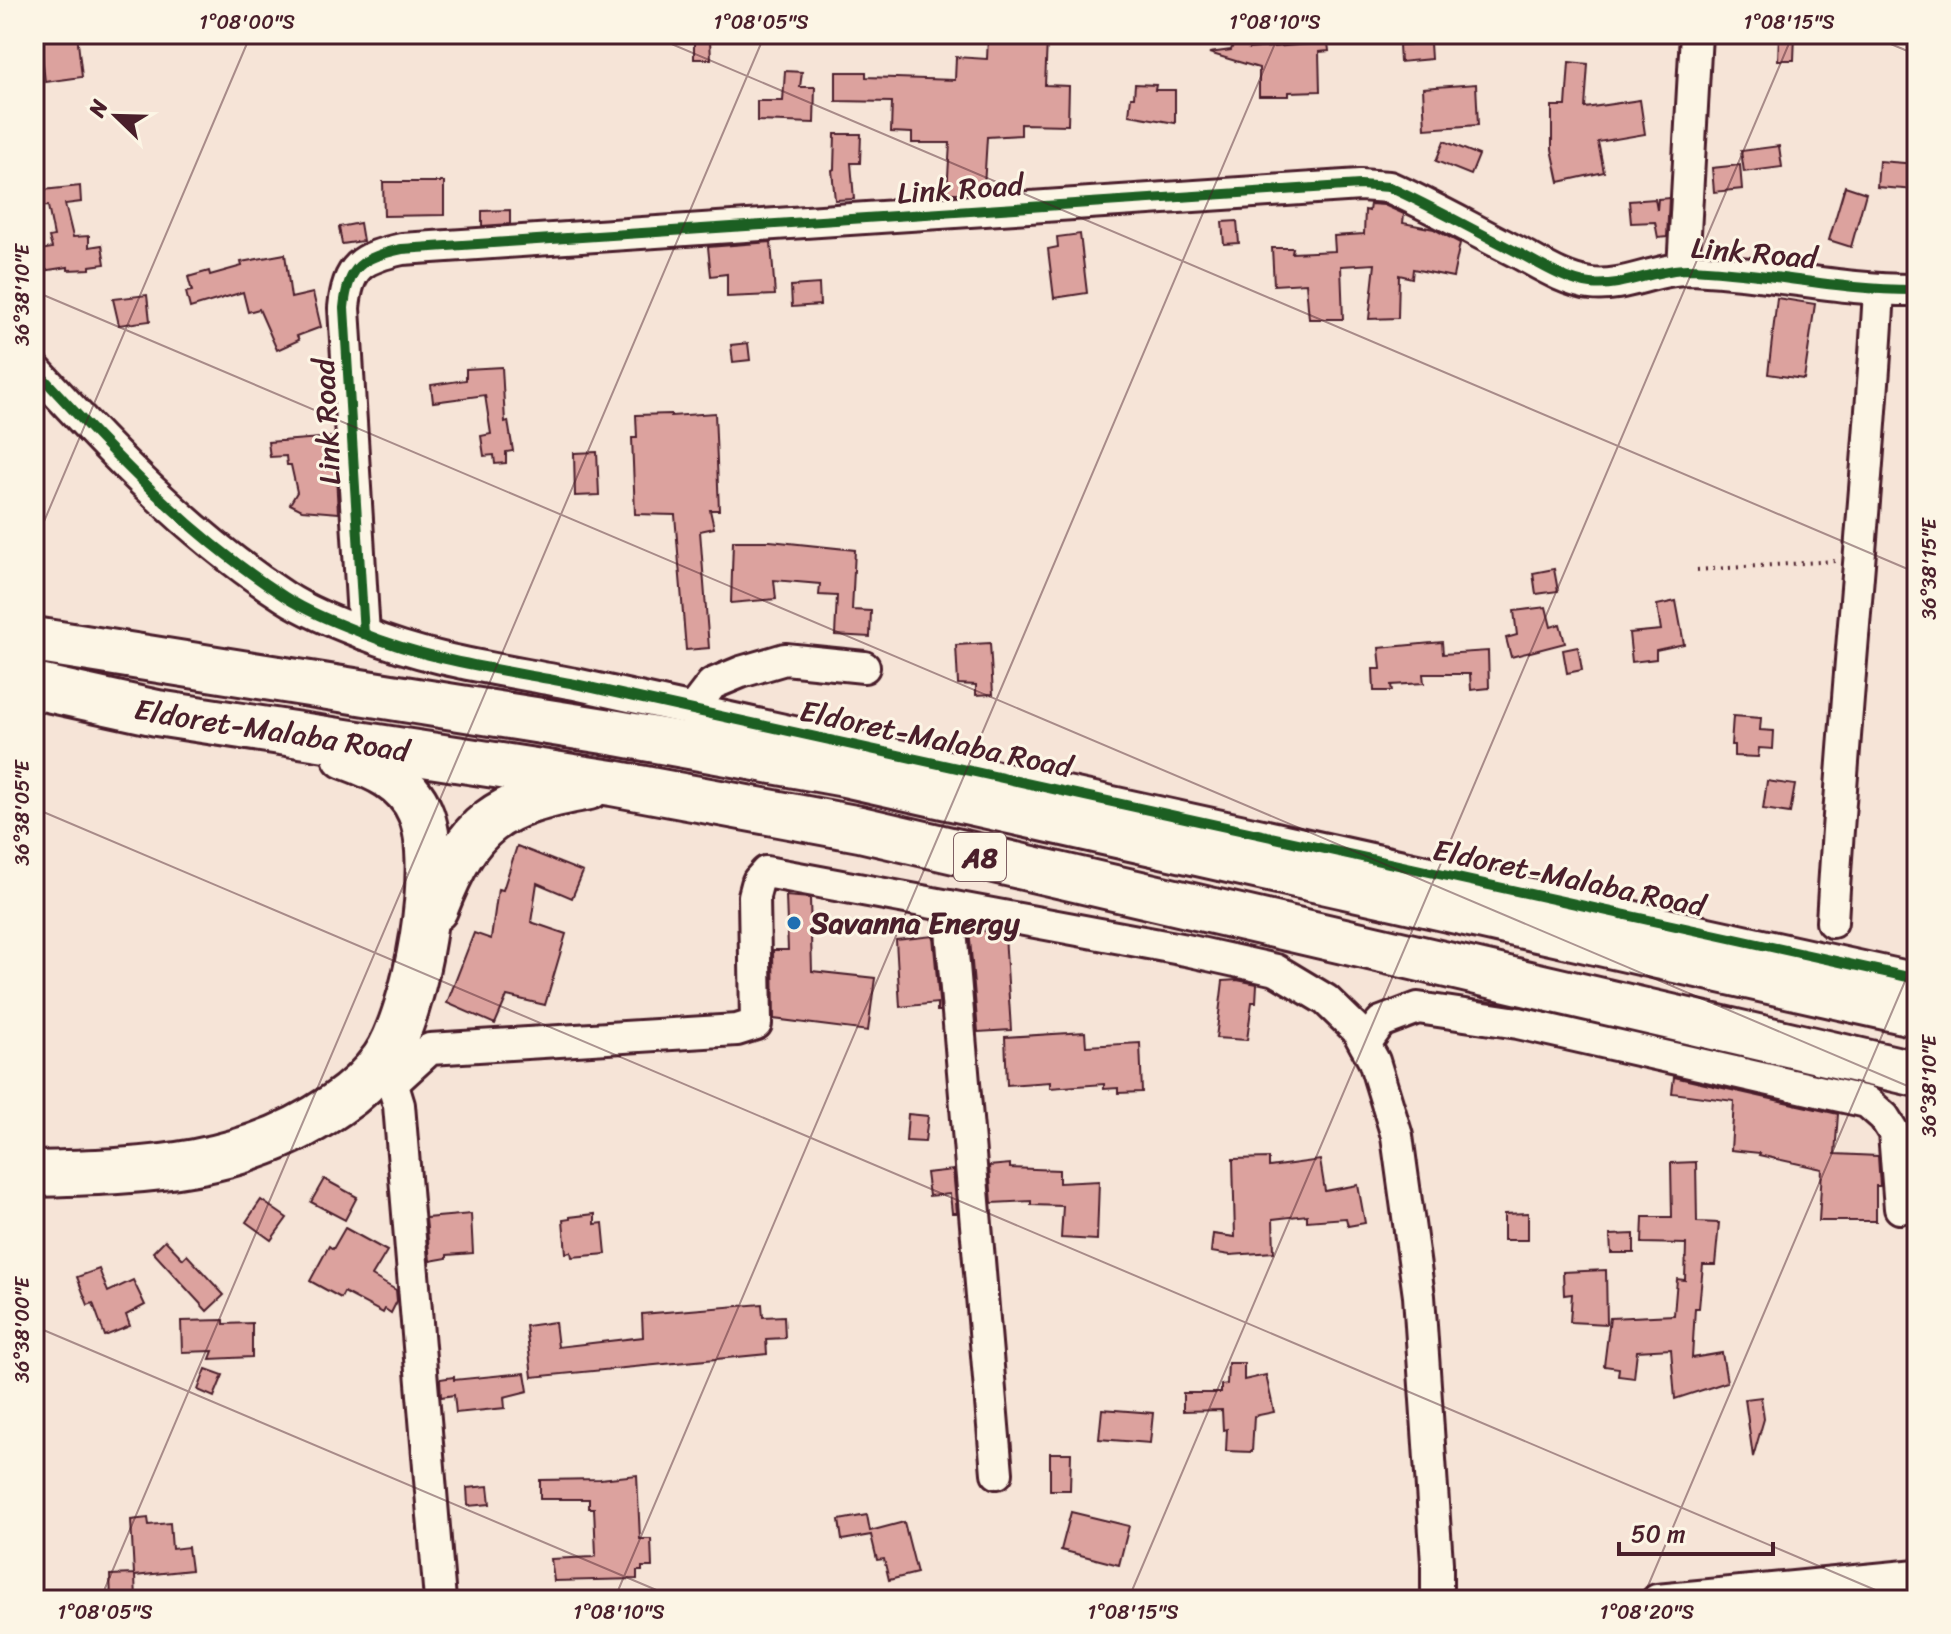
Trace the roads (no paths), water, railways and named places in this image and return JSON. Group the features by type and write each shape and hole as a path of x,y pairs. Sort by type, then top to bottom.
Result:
{"highway":[{"name":"Eldoret-Malaba Road","path":"34,640 617,733 845,774 1917,1014"},
{"name":"Eldoret-Malaba Road","path":"34,686 157,713 612,783 860,829 1917,1074"},
{"path":"34,1174 162,1168 257,1148 335,1106 389,1070 409,1001 422,939 428,838 415,802 390,776 366,764 267,728"},
{"path":"798,733 845,774"},
{"path":"422,939 450,873 476,832 498,815 516,807 564,792 612,783"}],"street":[{"path":"1683,269 1696,34"},
{"name":"Link Road","path":"364,634 344,308 346,284 356,266 381,254 402,249 1360,185 1389,187 1558,274 1592,284 1683,269 1737,272 1879,291 1917,290"},
{"path":"1832,922 1879,291"},
{"name":"Eldoret-Malaba Road","path":"34,368 140,481 203,538 287,599 364,634 427,654 1917,979"},
{"path":"692,710 712,684 785,659 864,667"},
{"path":"440,1600 399,1105 389,1070 430,1049 737,1030 756,1024 754,896 758,881 766,872 1186,950 1276,970 1326,1000 1357,1030 1374,1061 1397,1136 1408,1213 1419,1296 1437,1600"},
{"path":"949,906 997,1473"},
{"path":"1365,1044 1381,1022 1418,1008 1533,1026 1867,1102 1884,1117 1894,1133 1900,1208"},
{"path":"1657,1600 1916,1584"}],"place":[{"name":"Savanna Energy","path":"794,923"}]}
